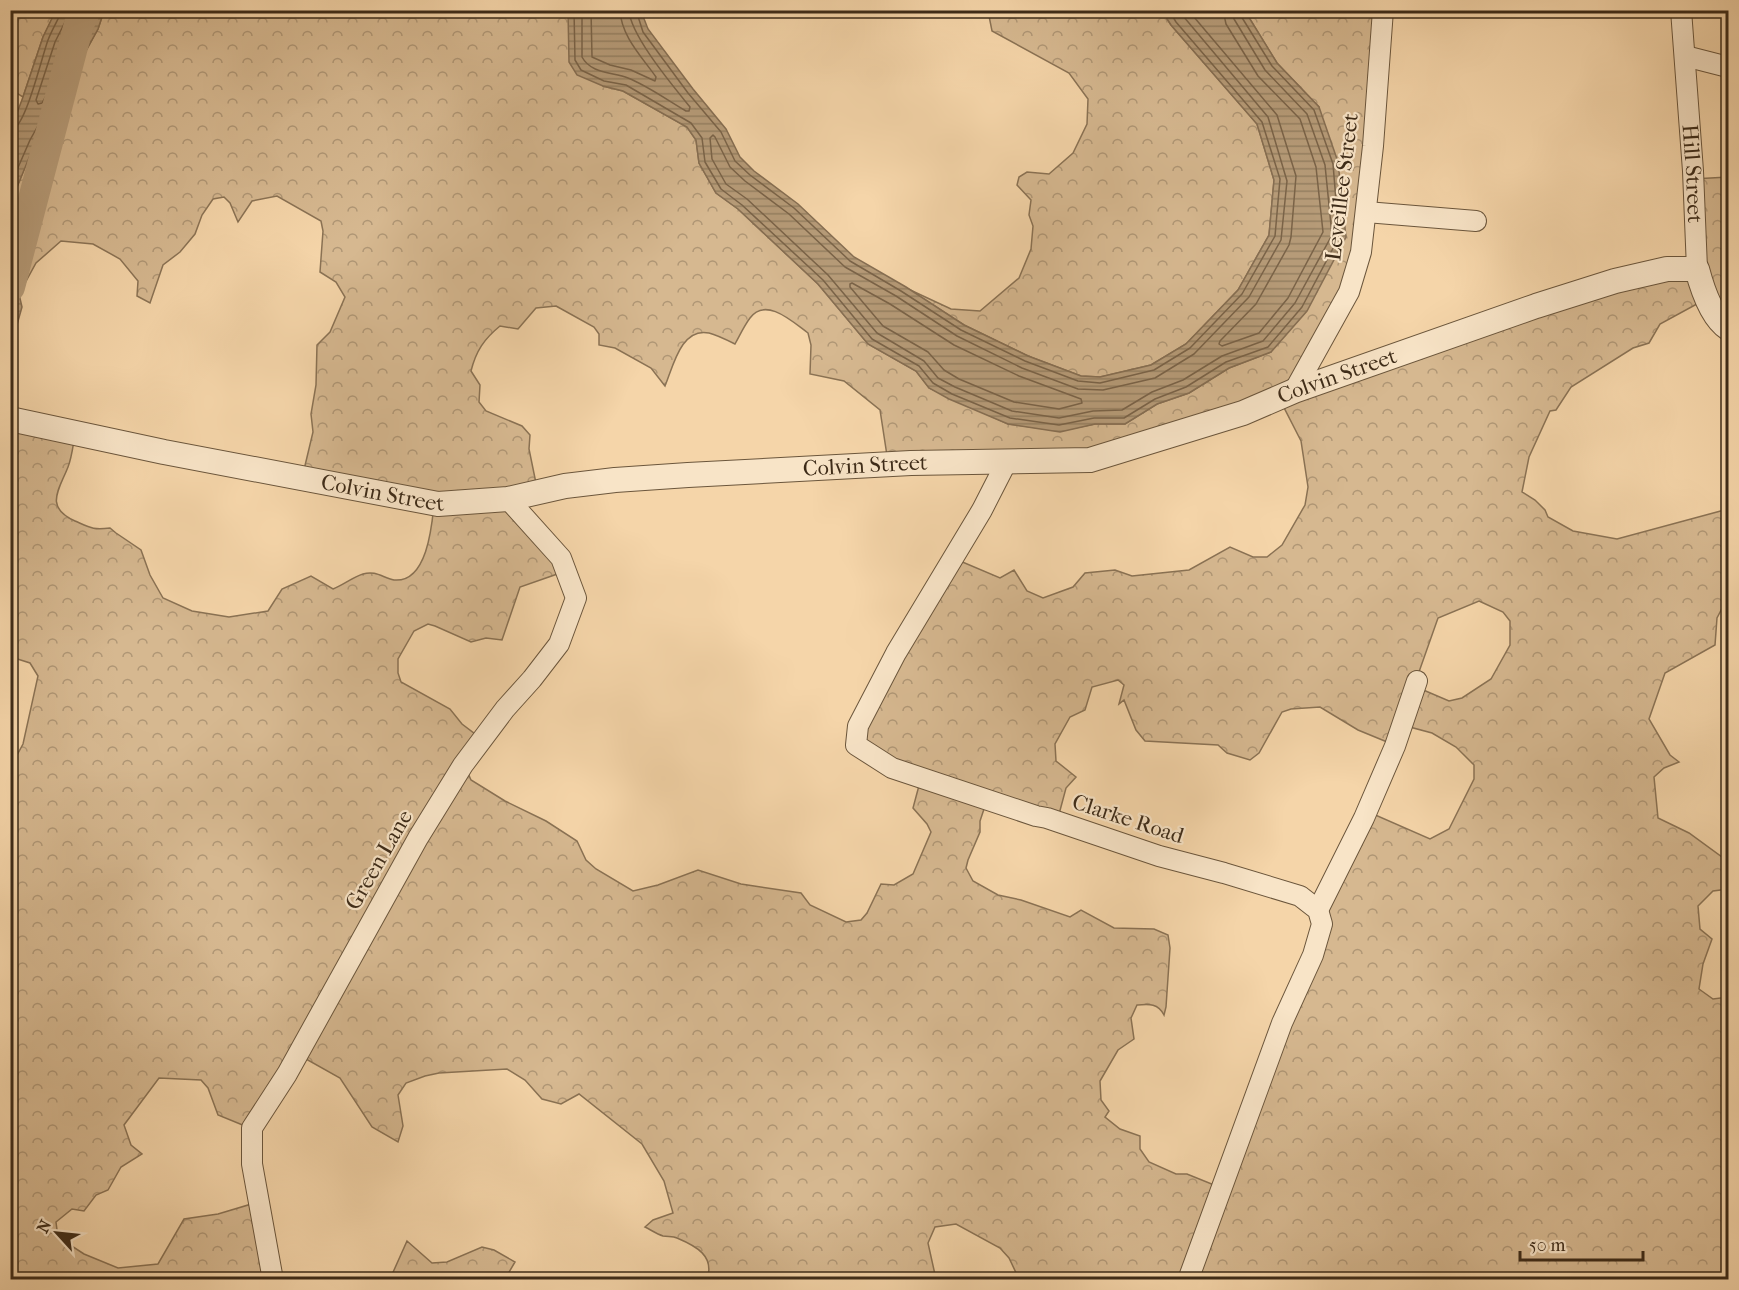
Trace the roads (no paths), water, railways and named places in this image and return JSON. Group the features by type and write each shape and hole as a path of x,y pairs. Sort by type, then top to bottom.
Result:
{"street":[{"name":"Leveillee Street","path":"1294,391 1349,292 1361,252 1374,136 1383,10"},
{"name":"Hill Street","path":"1681,10 1693,171 1697,269 1704,294 1722,324 1728,328"},
{"path":"1685,56 1728,67"},
{"path":"1366,212 1476,221"},
{"name":"Colvin Street","path":"10,419 438,504 508,499 566,486 615,480 911,463 1090,460 1243,413 1294,391 1536,306 1615,281 1667,269 1697,269"},
{"name":"Clarke Road","path":"1006,462 976,520 896,653 858,726 856,745 892,768 1159,856 1300,896 1318,910"},
{"name":"Green Lane","path":"273,1280 252,1164 252,1128 287,1074 418,838 463,765 559,644 576,598 561,558 508,499"},
{"path":"1188,1280 1282,1023 1313,955 1322,924 1318,910 1364,818 1395,746 1417,681"}],"water":[{"path":"56,10 104,11 98,29 35,143 11,202 11,129 43,37"},
{"path":"568,11 641,11 648,29 726,129 740,157 754,171 798,204 854,257 906,287 964,325 1028,356 1081,376 1100,377 1151,365 1186,344 1238,290 1269,235 1274,180 1257,124 1171,25 1162,11 1245,11 1277,63 1319,107 1338,162 1346,237 1307,311 1271,352 1229,368 1189,393 1157,404 1125,424 1095,424 1060,432 1008,424 929,388 916,371 868,344 818,284 738,209 716,193 699,163 696,140 687,127 623,91 603,86 577,75 569,62"},
{"path":"11,280 19,294 22,307 11,346"},
{"path":"11,346 15,376 11,405"}],"waterway":[{"path":"10,287 79,24 86,10"}]}
